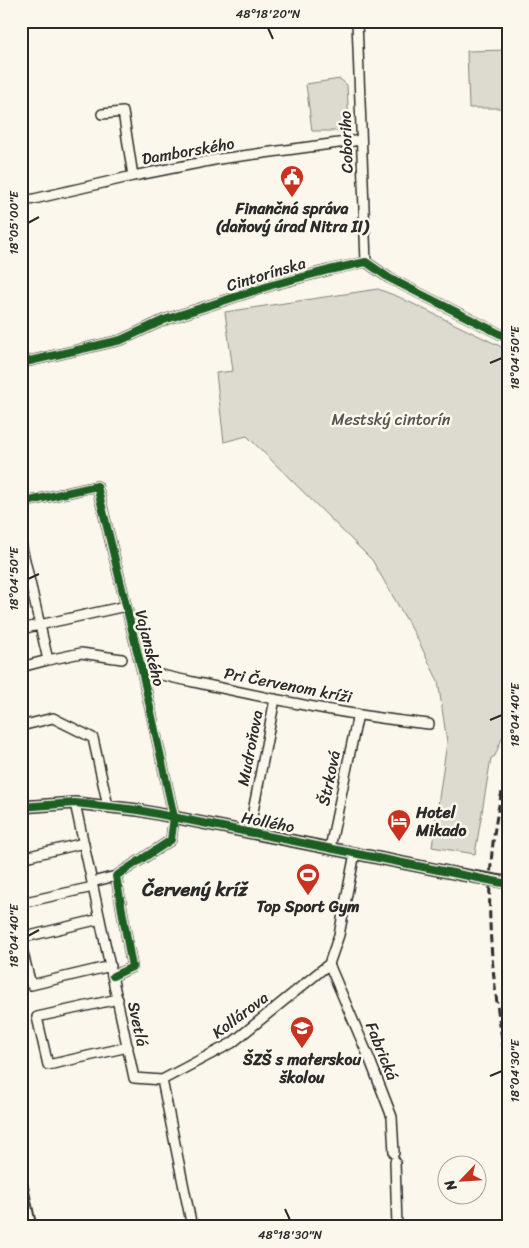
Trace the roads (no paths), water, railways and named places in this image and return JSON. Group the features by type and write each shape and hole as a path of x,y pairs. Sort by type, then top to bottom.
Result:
{"main road":[{"path":"21,1185 30,1227"}],"street":[{"name":"Coboriho","path":"357,21 366,262"},
{"path":"102,114 123,112 133,176"},
{"name":"Damborského","path":"21,202 133,176 219,159 361,140"},
{"path":"366,262 389,278 508,338"},
{"name":"Cintorínska","path":"21,363 121,340 164,320 272,285 366,262"},
{"name":"Vajanského","path":"21,503 97,486 142,671 174,817"},
{"path":"21,543 48,660"},
{"path":"21,630 126,606"},
{"path":"21,666 81,653 122,658"},
{"name":"Pri Červenom kríži","path":"142,671 380,719 429,724"},
{"name":"Mudroňova","path":"249,832 275,699"},
{"name":"Štrková","path":"330,848 358,714"},
{"path":"21,726 53,718 93,738 108,806"},
{"name":"Hollého","path":"21,807 75,803 108,806 174,817 506,883"},
{"name":"Svetlá","path":"75,803 134,1078 162,1080"},
{"path":"21,903 116,876 171,840 174,817"},
{"path":"21,858 84,843"},
{"path":"329,964 339,935 356,853"},
{"path":"113,976 132,967 116,876"},
{"path":"21,938 100,919"},
{"path":"21,945 31,985 110,966"},
{"name":"Kollárova","path":"162,1080 232,1043 329,964"},
{"name":"Fabrická","path":"329,964 392,1117 398,1227"},
{"path":"118,999 37,1017 48,1065 128,1047"},
{"path":"162,1080 192,1227"}],"railway":[{"path":"508,769 498,808 490,885 492,961 508,1077"}],"place":[{"name":"Finančná správa (daňový úrad Nitra II)","path":"292,198"},
{"name":"Hotel Mikado","path":"399,842"},
{"name":"Top Sport Gym","path":"308,896"},
{"name":"ŠZŠ s materskou školou","path":"302,1049"}],"district":[{"name":"Červený kríž","path":"195,889"}],"park label":[{"name":"Mestský cintorín","path":"391,419"}]}
